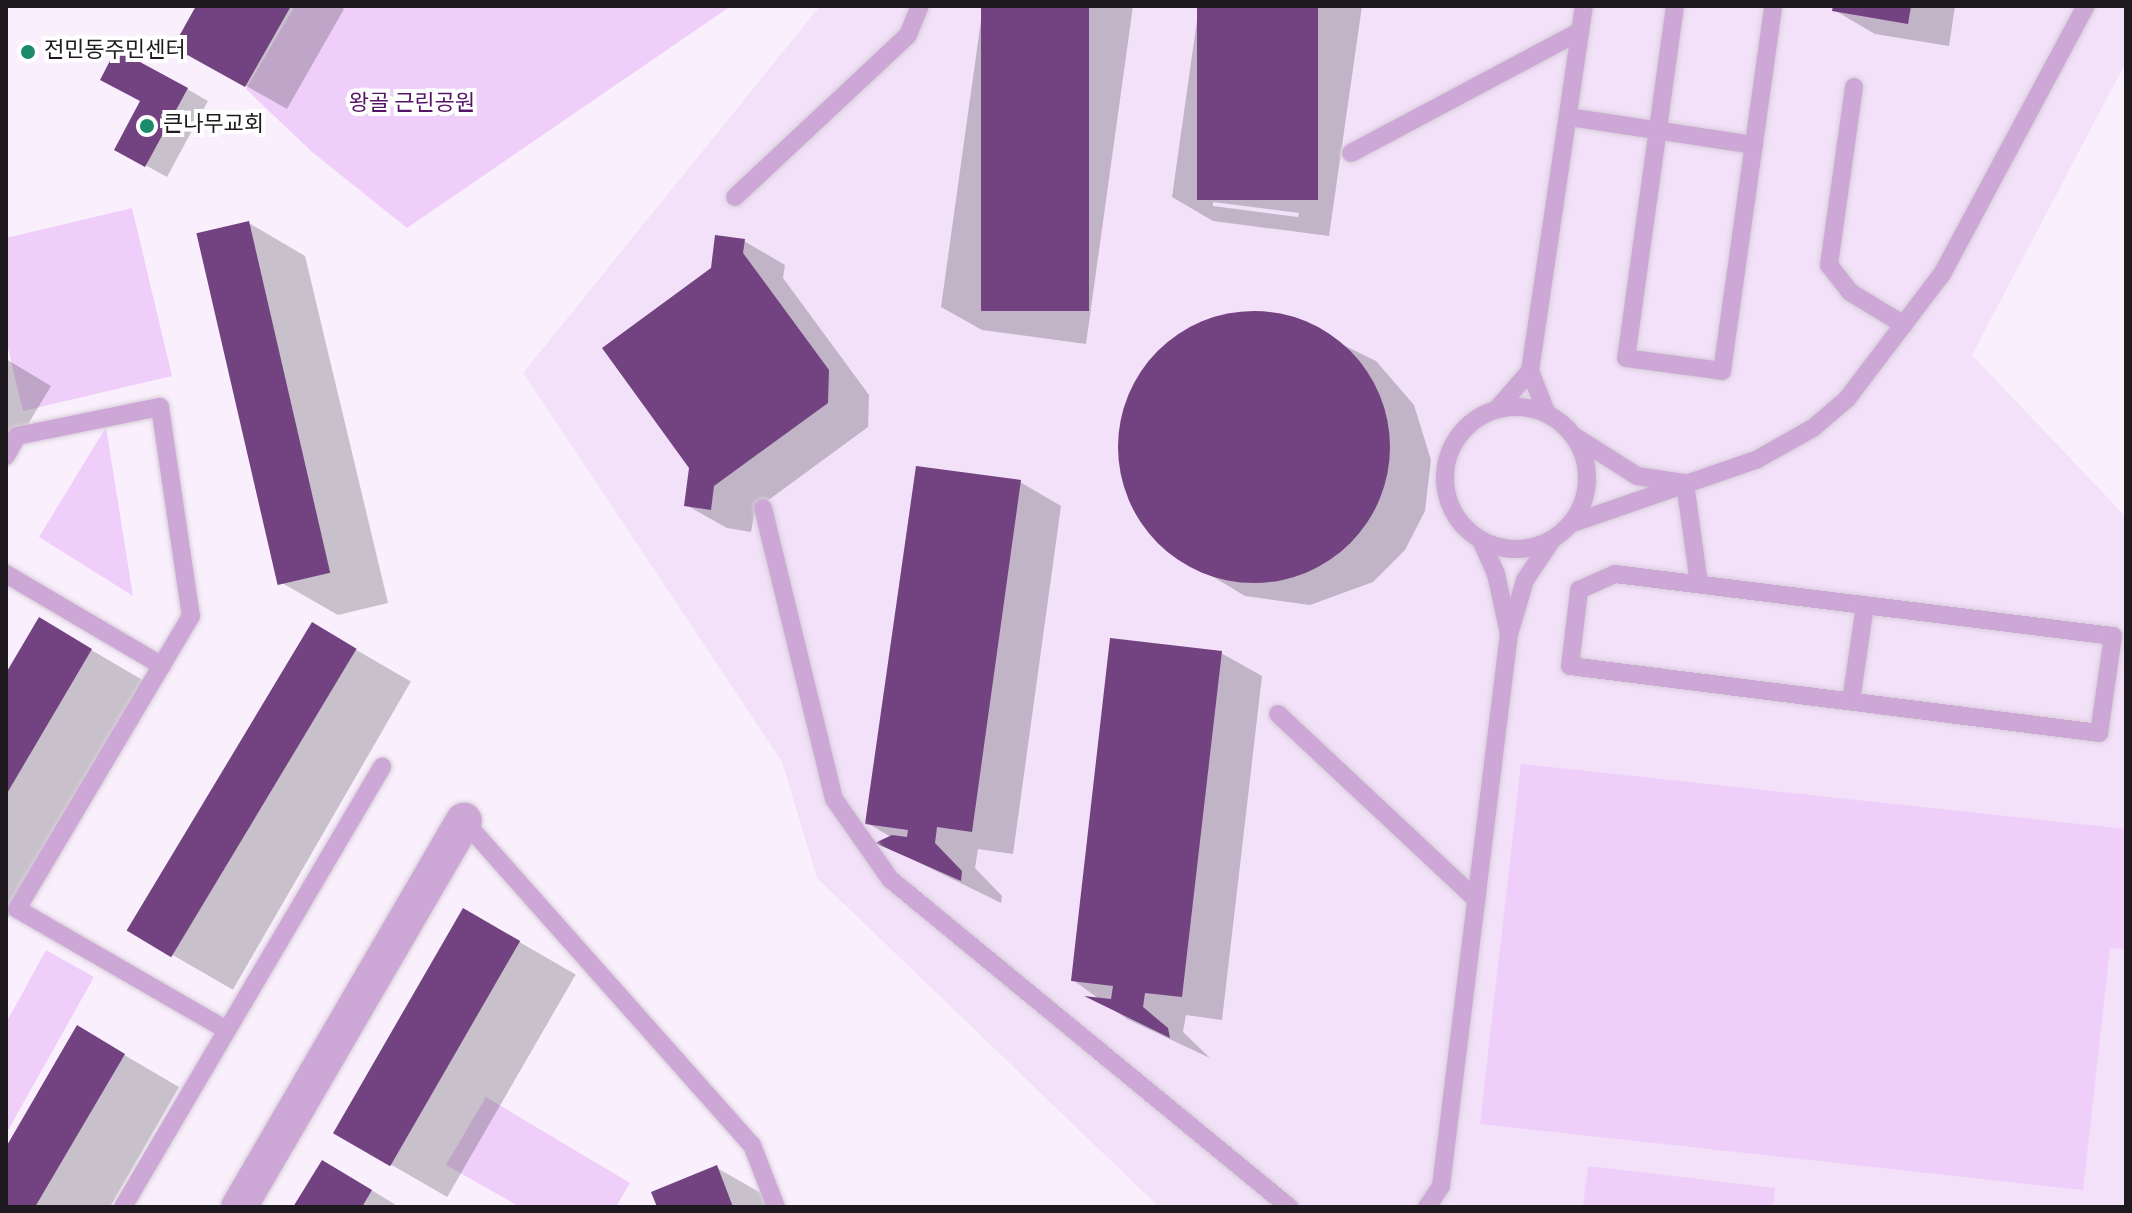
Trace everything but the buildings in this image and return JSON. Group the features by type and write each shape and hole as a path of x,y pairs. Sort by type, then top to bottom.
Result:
{"street":[{"path":"239,1207 464,821"}],"lane":[{"path":"735,197 908,35 920,6"},
{"path":"1547,414 1530,371 1584,6"},
{"path":"1675,6 1626,358 1722,371 1773,6"},
{"path":"1530,371 1498,408 1457,437 1445,469 1448,503 1467,531 1481,541 1529,548 1564,530 1685,483 1756,460 1813,428 1847,399 1942,274 2086,6"},
{"path":"1351,153 1580,31"},
{"path":"1854,87 1829,265 1850,292 1904,325"},
{"path":"1569,117 1754,145"},
{"path":"1498,408 1515,406 1547,414 1637,476 1685,483"},
{"path":"6,456 17,436 160,407 191,616 17,909 225,1029"},
{"path":"1427,1207 1441,1186 1509,634 1525,580 1564,530 1587,480 1586,464 1572,434"},
{"path":"1685,483 1699,584"},
{"path":"763,508 834,799 890,879 1289,1207"},
{"path":"1481,541 1496,574 1509,634"},
{"path":"6,574 162,666"},
{"path":"1615,574 1865,605 2113,636 2099,733 1570,666 1579,590 1596,579 1615,574"},
{"path":"1851,701 1865,605"},
{"path":"1278,714 1477,900"},
{"path":"123,1207 382,767"},
{"path":"464,821 752,1145 776,1207"}],"shaded area":[{"path":"820,6 2126,6 2126,62 1972,355 2126,517 2126,1207 1159,1207 817,878 782,762 523,373"}],"green space":[{"name":"왕골 근린공원","path":"295,6 731,6 407,228 312,152 246,89"},
{"path":"132,208 172,376 23,411 6,340 6,238"},
{"path":"106,427 133,596 39,537"},
{"path":"1521,764 2126,829 2126,949 2110,948 2083,1190 1480,1124"},
{"path":"46,950 94,977 6,1134 6,1023"},
{"path":"486,1097 630,1183 616,1207 520,1207 446,1165"},
{"path":"1588,1166 1775,1188 1773,1207 1583,1207"}],"place":[{"name":"전민동주민센터","path":"28,52"},
{"name":"큰나무교회","path":"147,126"}]}
